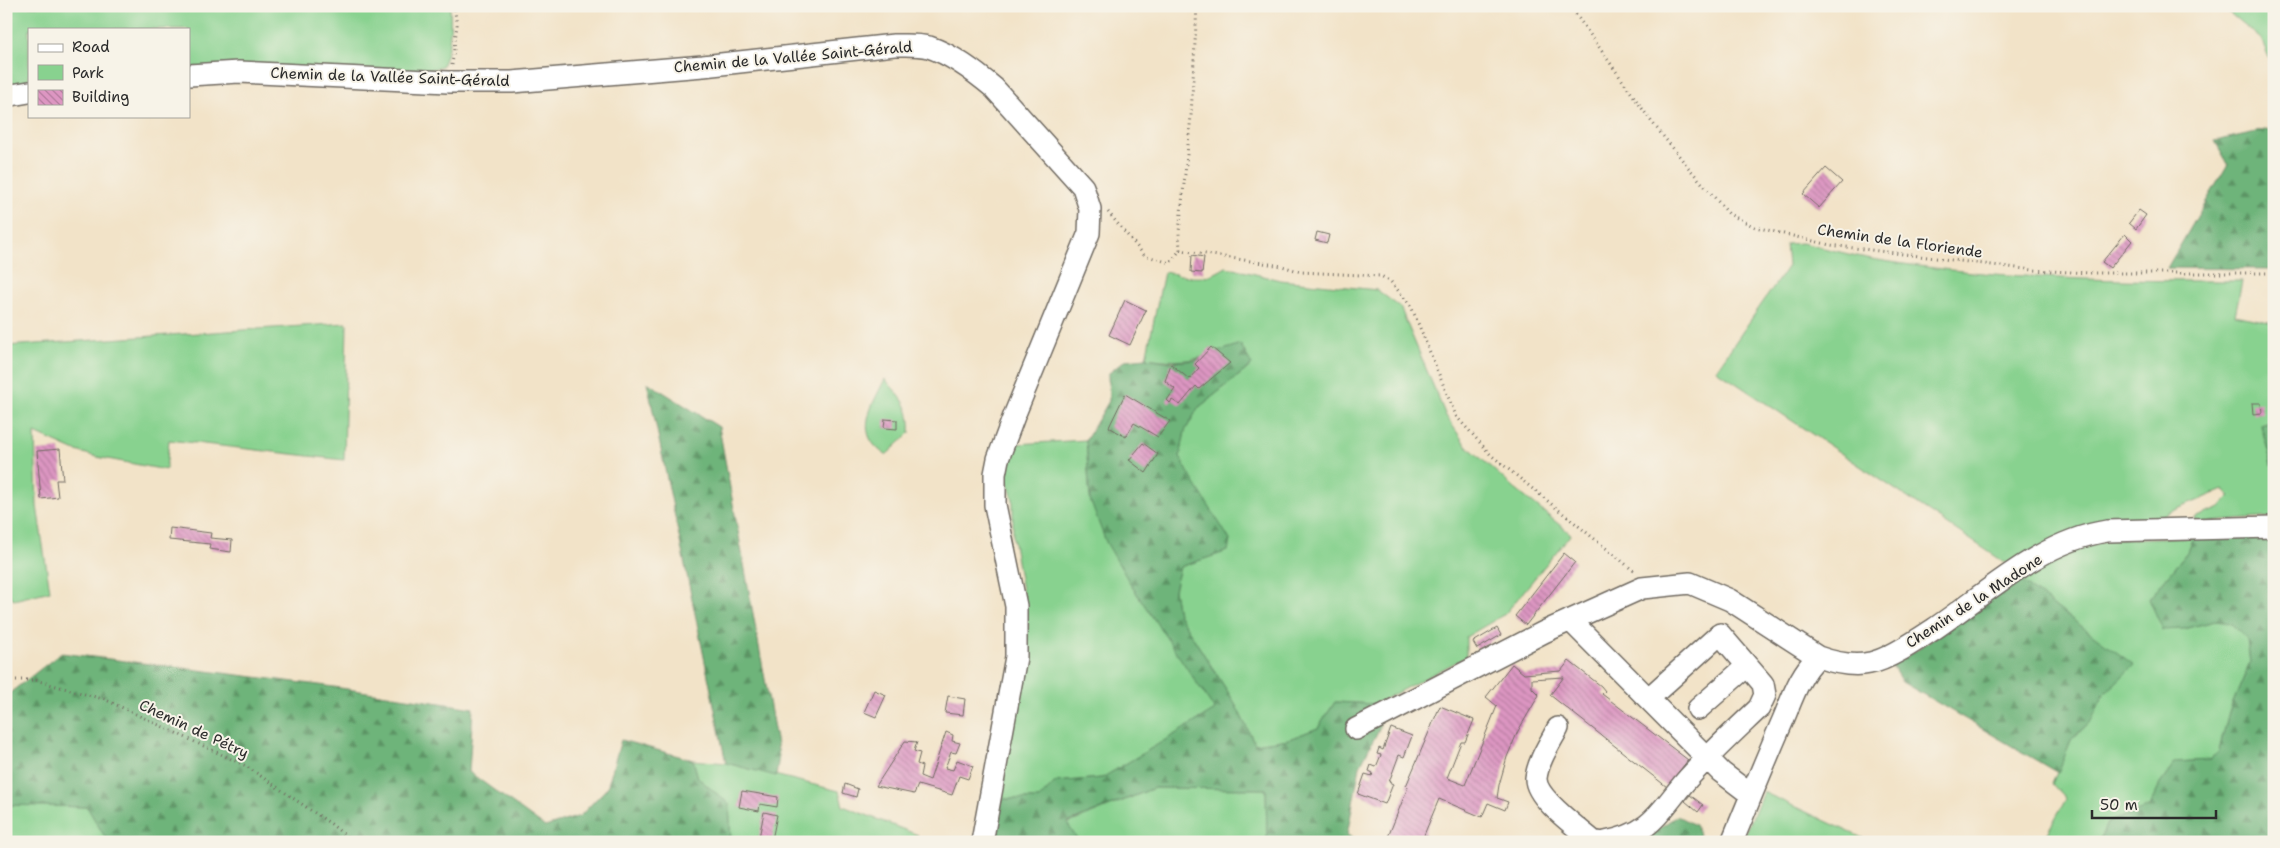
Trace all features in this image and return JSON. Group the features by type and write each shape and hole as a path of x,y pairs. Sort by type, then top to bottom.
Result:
{"street":[{"name":"Chemin de la Vallée Saint-Gérald","path":"190,75 239,72 448,82 512,82 684,68 894,45 927,47 945,54 979,75 994,88 1073,174 1083,187 1090,209 1088,233 1014,416 998,459 995,474 996,505 1016,606 1016,650 982,842"},
{"path":"6,96 28,92"},
{"name":"Chemin de la Madone","path":"1356,729 1570,620 1642,588 1690,583 1730,600 1818,657 1838,664 1871,663 1916,642 1977,600 2011,573 2044,554 2091,533 2107,530 2274,527"},
{"path":"1570,620 1721,772 1750,794"},
{"path":"1605,842 1626,838 1645,827 1668,805 1692,773 1759,708 1765,696 1763,684 1720,634 1649,698"},
{"path":"1732,842 1750,794 1798,686 1809,665 1818,657"},
{"path":"1698,710 1747,666"},
{"path":"1558,728 1543,756 1536,779 1541,794 1593,841 1598,842"}],"path":[{"path":"448,82 457,25 454,6"},
{"path":"1088,199 1098,200 1144,255 1170,263 1180,250 1179,232 1191,116 1197,6"},
{"name":"Chemin de la Floriende","path":"1570,6 1651,121 1688,167 1729,214 1755,227 1830,245 2033,270 2099,273 2274,273"},
{"path":"1180,250 1282,266 1300,272 1381,276 1391,282 1411,306 1456,416 1491,455 1653,587"},
{"name":"Chemin de Pétry","path":"6,680 34,680 106,700 246,766 331,824 353,842"}],"green space":[{"path":"6,6 450,6 449,44 442,66 421,73 190,68 190,28 28,28 28,83 6,87"},
{"path":"2221,6 2274,6 2274,69 2261,39"},
{"path":"2274,128 2274,269 2167,268 2228,164 2215,141"},
{"path":"1802,243 1874,259 1928,267 2018,276 2152,281 2242,281 2235,315 2274,323 2274,421 2261,425 2274,472 2274,517 2196,523 2195,518 2218,509 2230,496 2223,490 2156,518 2106,523 2010,566 1716,370 1788,266 1786,244"},
{"path":"1226,267 1280,280 1377,290 1400,307 1446,416 1465,444 1515,489 1571,534 1505,614 1466,637 1466,657 1375,704 1335,702 1318,728 1289,739 1255,744 1233,700 1178,614 1174,590 1180,567 1228,551 1180,457 1185,431 1198,408 1252,365 1240,344 1194,359 1161,360 1146,358 1164,272 1203,277"},
{"path":"347,323 344,460 169,440 166,470 97,457 73,450 35,433 37,506 50,591 14,600 6,591 6,346"},
{"path":"1240,344 1252,365 1198,408 1185,431 1180,457 1230,540 1228,551 1180,567 1174,590 1178,614 1233,700 1255,744 1289,739 1318,728 1335,702 1375,704 1380,727 1360,766 1347,835 1361,842 1267,842 1266,789 1154,788 1067,823 1079,842 994,842 1000,799 1039,799 1055,782 1102,778 1215,710 1131,585 1106,542 1090,500 1086,440 1109,401 1108,374 1125,360 1146,358 1172,362 1196,360"},
{"path":"885,379 904,403 910,424 910,433 886,455 876,447 867,429 870,410"},
{"path":"647,382 719,427 779,756 776,776 726,763"},
{"path":"2274,421 2274,472 2261,425"},
{"path":"1086,440 1090,500 1131,585 1216,710 1102,778 1056,782 1039,799 1000,799 1025,665 1028,625 1013,538 1013,499 1006,477 1016,444"},
{"path":"2274,532 2274,842 2099,842 2107,823 2149,807 2160,784 2176,762 2210,760 2219,751 2229,712 2250,663 2247,638 2230,623 2215,621 2183,629 2163,630 2149,599 2187,552 2193,537"},
{"path":"2193,537 2187,552 2149,599 2183,629 2215,621 2230,622 2247,638 2250,663 2229,712 2219,751 2210,760 2176,762 2160,784 2149,808 2107,823 2099,842 2042,842 2066,799 2052,784 2071,740 2091,721 2104,694 2133,665 2019,580 2055,556 2111,539"},
{"path":"2019,580 2134,665 2104,694 2091,721 2071,740 2058,773 1902,682 1892,666"},
{"path":"61,653 327,686 473,708 469,772 545,827 580,816 607,788 621,740 693,760 698,778 729,804 731,842 108,842 87,807 6,805 6,696"},
{"path":"693,760 726,763 839,791 843,806 918,835 913,842 731,842 729,804 698,778"},
{"path":"1154,788 1266,789 1267,842 1079,842 1067,824"},
{"path":"1763,792 1871,842 1742,842"},
{"path":"6,805 88,807 108,842 6,842"},
{"path":"1677,816 1695,825 1702,842 1638,842"}],"building":[{"path":"1826,168 1842,182 1819,208 1803,194"},
{"path":"2139,210 2146,215 2136,229 2129,223"},
{"path":"1317,232 1329,235 1327,243 1315,240"},
{"path":"2125,234 2132,241 2110,268 2102,262"},
{"path":"1192,255 1204,257 1202,273 1191,272"},
{"path":"1125,300 1146,310 1130,345 1109,335"},
{"path":"1211,347 1230,363 1199,389 1196,386 1180,405 1172,400 1170,403 1167,400 1175,389 1165,381 1171,364 1189,379 1199,368 1195,364"},
{"path":"1125,394 1170,421 1158,437 1134,423 1126,437 1109,427"},
{"path":"2252,403 2261,403 2262,413 2253,414"},
{"path":"885,419 897,420 897,429 884,428"},
{"path":"1143,443 1158,454 1146,473 1129,460"},
{"path":"60,449 63,480 56,480 58,497 41,499 37,451"},
{"path":"170,528 211,533 210,538 232,540 231,552 209,549 210,544 169,540"},
{"path":"1564,553 1575,562 1526,625 1515,616"},
{"path":"1497,628 1501,635 1477,649 1473,642"},
{"path":"1569,661 1601,686 1605,691 1602,694 1688,760 1667,787 1550,695 1564,677 1532,679 1532,688 1539,695 1518,731 1507,757 1499,785 1497,798 1508,802 1505,810 1488,803 1482,817 1439,799 1424,835 1428,837 1427,842 1386,842 1408,787 1406,786 1440,706 1474,720 1465,742 1461,742 1447,778 1465,785 1497,706 1486,697 1512,664 1524,674 1561,671"},
{"path":"874,690 886,695 876,717 864,712"},
{"path":"948,696 965,699 963,715 945,713"},
{"path":"1391,728 1412,736 1404,757 1399,755 1389,782 1393,784 1385,804 1358,794 1365,774 1372,776 1373,773 1369,771 1371,765 1376,767 1381,755 1377,754 1379,748 1383,750"},
{"path":"946,732 953,735 952,741 960,743 956,753 951,752 945,768 953,770 957,760 973,766 968,779 959,776 952,795 918,785 914,794 876,786 905,741 917,742 914,751 920,753 917,764 922,766 920,776 930,780"},
{"path":"845,784 858,789 856,797 843,793"},
{"path":"742,791 778,797 777,807 760,804 759,811 739,807"},
{"path":"1690,795 1703,805 1698,812 1685,801"},
{"path":"764,812 777,815 772,840 759,838"}]}
